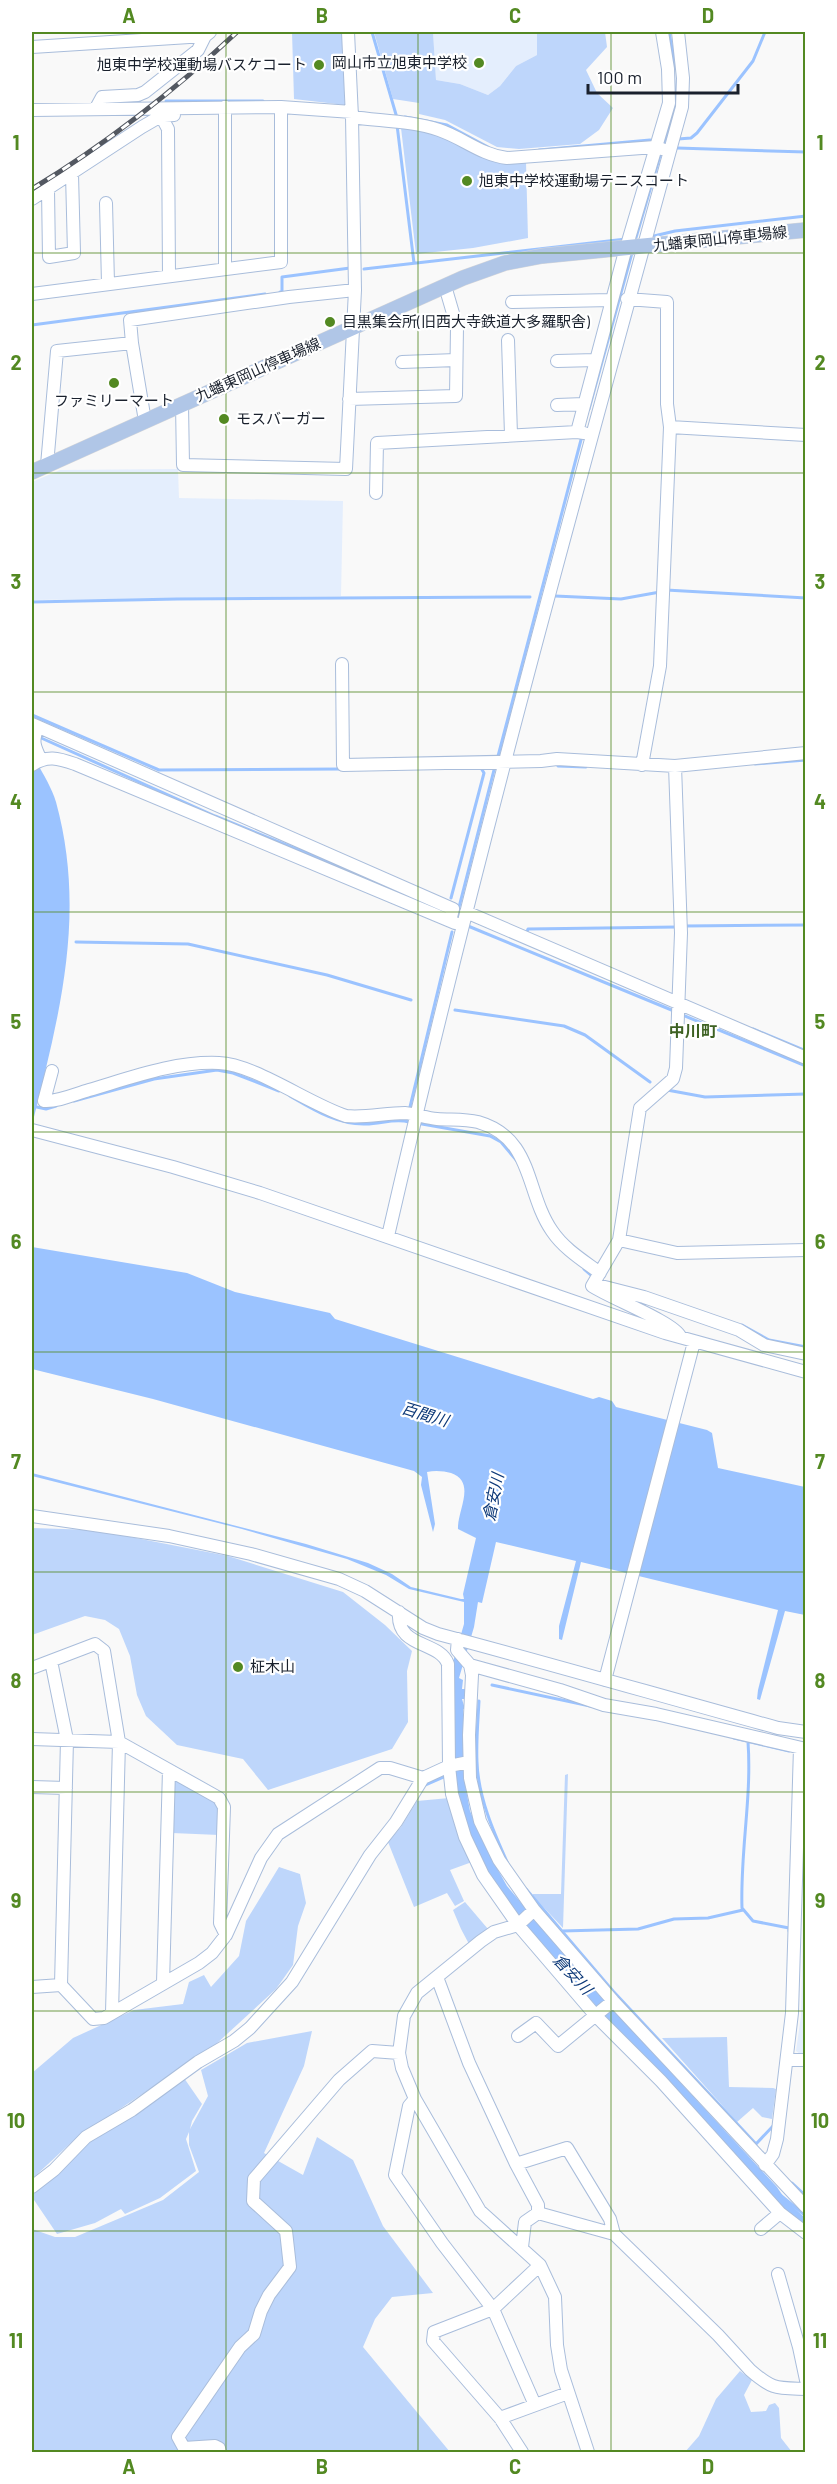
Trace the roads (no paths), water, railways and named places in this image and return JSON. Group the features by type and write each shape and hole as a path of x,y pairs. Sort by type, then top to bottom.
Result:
{"main road":[{"name":"九蟠東岡山停車場線","path":"32,472 484,270 523,260 632,244 806,230"}],"street":[{"path":"182,404 183,465 346,469 355,290 348,32"},
{"path":"662,32 668,69 669,103 662,149"},
{"path":"584,433 584,404 612,300 662,149 683,98 678,32"},
{"path":"32,47 208,34"},
{"path":"96,108 102,97 138,95 145,92 198,50 208,34"},
{"path":"32,199 161,116 195,114 211,107"},
{"path":"225,107 225,269"},
{"path":"32,294 280,262 281,107"},
{"path":"32,110 281,107 352,114 438,129 460,138 485,153 507,158 662,149"},
{"path":"161,116 168,129 169,276"},
{"path":"48,190 49,257 74,253 72,174"},
{"path":"106,204 108,283"},
{"path":"456,923 466,912 499,762 584,433 627,299 632,244"},
{"path":"349,399 456,396 457,327 445,286"},
{"path":"144,421 130,320 355,290"},
{"path":"627,299 667,302 667,404 670,427 660,666 642,765"},
{"path":"512,302 612,300"},
{"path":"508,340 511,435"},
{"path":"47,465 57,351 132,343"},
{"path":"402,362 456,360"},
{"path":"557,361 596,360"},
{"path":"557,405 584,404"},
{"path":"670,427 806,435"},
{"path":"376,493 377,443 584,433"},
{"path":"342,664 343,765 557,759 675,766 806,753"},
{"path":"388,1236 411,1114 456,923 453,909 35,730 33,746 36,762 54,758 75,764 456,923"},
{"path":"675,766 680,858 679,1006 676,1068 673,1079 640,1108 619,1240 592,1286 668,1325 677,1331 681,1338"},
{"path":"466,912 679,1006 806,1058"},
{"path":"52,1071 44,1101 128,1078 184,1066 220,1063 247,1071 346,1116 362,1118 411,1114 478,1122 508,1139 525,1163 538,1206 552,1231 560,1242 597,1278 739,1330 764,1345 806,1354"},
{"path":"32,1130 173,1167 388,1236 681,1338 806,1372"},
{"path":"619,1240 677,1253 806,1251"},
{"path":"605,1680 694,1342"},
{"path":"33,1516 170,1536 251,1554 339,1579 365,1591 423,1628 778,1728 806,1732"},
{"path":"399,1612 398,1622 404,1633 419,1645 442,1653 448,1664 449,1772 456,1810 465,1837 483,1875 518,1925 660,2081 779,2196 806,2207"},
{"path":"458,1639 457,1650 470,1665 472,1674 469,1761 474,1798 487,1838 532,1911 611,2002 666,2055 765,2165 779,2196 780,2213 806,2233"},
{"path":"32,1668 95,1644 104,1651 119,1742 112,2013"},
{"path":"51,1661 67,1740 61,1985 93,2019 104,2018 199,1963 212,1953 226,1935 261,1858 278,1834 380,1768 390,1768 423,1778 449,1772 469,1761"},
{"path":"470,1665 604,1705 656,1714 803,1754 792,2013 777,2139 773,2154 765,2165"},
{"path":"32,1739 119,1742 219,1798 224,1807 220,1923 226,1935"},
{"path":"164,1983 169,1770"},
{"path":"32,2187 54,2170 74,2147 86,2138 132,2110 250,2028 292,1982 370,1855 396,1822 423,1778"},
{"path":"32,1787 66,1788"},
{"path":"532,1911 518,1925 494,1932 417,1993 404,2016 399,2053 402,2068 415,2099 480,2211 496,2228 522,2247 540,2265 555,2297 557,2345 568,2393 588,2452"},
{"path":"437,1977 469,2063 516,2164 538,2205 538,2213"},
{"path":"32,1987 61,1985"},
{"path":"518,2036 536,2023 558,2046 611,2002"},
{"path":"220,2452 215,2446 184,2448 178,2437 240,2347 254,2334 269,2295 290,2267 286,2231 253,2202 254,2179 339,2080 372,2051 399,2053"},
{"path":"787,2060 806,2060"},
{"path":"415,2099 409,2106 395,2175 442,2243 493,2309 535,2405"},
{"path":"516,2164 567,2148 610,2219 614,2234"},
{"path":"522,2247 525,2222 538,2213"},
{"path":"538,2213 614,2234 768,2386 779,2389 806,2389"},
{"path":"761,2229 780,2213"},
{"path":"522,2452 500,2418 433,2341 434,2332 493,2309 540,2265"},
{"path":"778,2274 806,2380"},
{"path":"500,2418 568,2393"}],"water":[{"path":"32,753 56,802 65,844 69,885 69,925 60,1005 32,1125"},
{"path":"32,1247 187,1273 235,1292 330,1313 335,1319 593,1399 599,1397 612,1401 616,1407 707,1430 712,1433 718,1468 805,1487 805,1615 785,1611 760,1700 757,1699 758,1690 778,1610 581,1562 562,1640 559,1639 559,1626 576,1561 496,1542 482,1603 478,1602 474,1627 459,1678 463,1680 462,1689 465,1689 465,1699 462,1699 465,1709 463,1709 463,1773 470,1811 489,1854 507,1886 594,1989 777,2187 785,2199 805,2218 805,2227 778,2204 588,1997 499,1892 480,1859 461,1814 453,1770 451,1669 464,1624 464,1602 409,1589 386,1575 347,1559 242,1529 32,1476 32,1473 306,1544 368,1563 392,1574 411,1587 464,1599 463,1594 476,1538 458,1529 464,1498 463,1483 459,1477 445,1472 427,1472 435,1524 433,1532 421,1485 422,1477 414,1471 153,1399 32,1369"}],"waterway":[{"path":"372,32 397,118"},
{"path":"669,32 673,54 674,91"},
{"path":"678,139 691,138 697,133 753,61 765,32"},
{"path":"166,101 263,101"},
{"path":"663,146 674,106"},
{"path":"405,117 447,125 488,147"},
{"path":"397,125 414,263"},
{"path":"539,150 650,140"},
{"path":"677,148 806,152"},
{"path":"635,241 661,152"},
{"path":"654,236 675,231 806,216"},
{"path":"364,269 626,239"},
{"path":"589,409 632,253"},
{"path":"280,292 282,292 282,277 350,268"},
{"path":"32,325 265,294"},
{"path":"497,760 582,436"},
{"path":"666,590 806,598"},
{"path":"555,596 621,599 660,592"},
{"path":"32,602 530,597"},
{"path":"32,715 159,770 342,769"},
{"path":"39,737 215,816 363,876"},
{"path":"755,764 806,760"},
{"path":"458,911 495,766"},
{"path":"558,766 586,767"},
{"path":"451,898 484,773 481,768"},
{"path":"410,897 429,906"},
{"path":"684,926 806,925"},
{"path":"468,926 674,1011"},
{"path":"526,934 528,929 677,927"},
{"path":"409,1111 452,932"},
{"path":"76,942 188,944 327,975 411,1000"},
{"path":"455,1010 564,1026 585,1035 650,1082"},
{"path":"680,1014 806,1066"},
{"path":"753,1029 806,1051"},
{"path":"74,1101 154,1079 217,1070 233,1073 279,1091"},
{"path":"667,1090 705,1097 806,1094"},
{"path":"290,1096 326,1116 346,1122 356,1124 409,1122"},
{"path":"32,1106 46,1109 56,1106"},
{"path":"422,1124 490,1136 501,1142 517,1161"},
{"path":"584,1269 591,1275"},
{"path":"742,1325 769,1340 806,1347"},
{"path":"492,1685 590,1706"},
{"path":"479,1701 477,1754 480,1788 492,1827 508,1864"},
{"path":"734,1738 789,1751"},
{"path":"748,1742 742,1908 753,1921 789,1928 789,1931"},
{"path":"425,1785 446,1776"},
{"path":"526,1889 613,1991 756,2144 773,2126"},
{"path":"562,1931 638,1929 674,1919 708,1918 743,1910"},
{"path":"792,2183 806,2196"},
{"path":"779,2194 806,2216"}],"railway":[{"path":"32,189 139,116 237,32"}],"place":[{"name":"岡山市立旭東中学校","path":"479,63"},
{"name":"旭東中学校運動場バスケコート","path":"319,65"},
{"name":"旭東中学校運動場テニスコート","path":"467,181"},
{"name":"目黒集会所(旧西大寺鉄道大多羅駅舎)","path":"330,322"},
{"name":"ファミリーマート","path":"114,383"},
{"name":"モスバーガー","path":"224,419"},
{"name":"柾木山","path":"238,1667"}],"district":[{"name":"中川町","path":"693,1031"}],"water label":[{"name":"百間川","path":"425,1414"},
{"name":"倉安川","path":"493,1497"},
{"name":"倉安川","path":"573,1974"}]}
